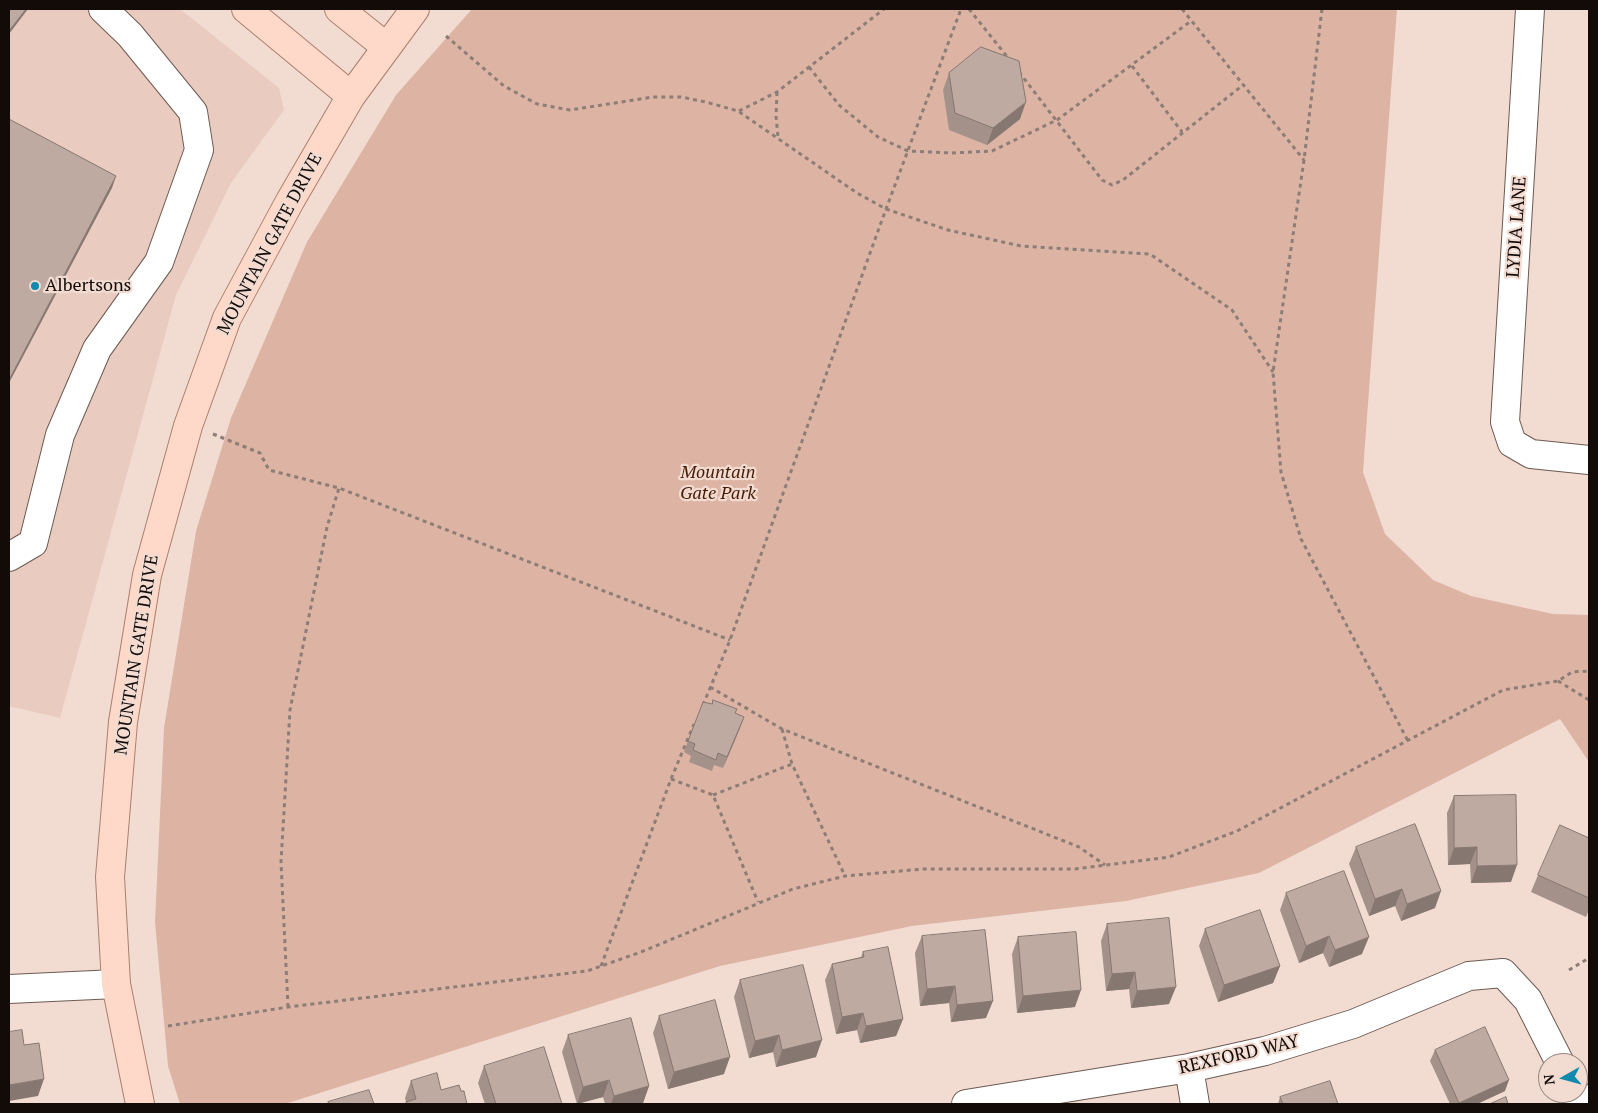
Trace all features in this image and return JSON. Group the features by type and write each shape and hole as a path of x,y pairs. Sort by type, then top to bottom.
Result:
{"main road":[{"path":"246,9 351,96"},
{"path":"340,9 385,46"},
{"name":"MOUNTAIN GATE DRIVE","path":"140,1104 116,984 110,877 123,722 146,575 188,426 227,318 290,201 351,96 385,46 415,9"}],"street":[{"path":"9,557 33,543 63,427 97,349 159,262 200,150 194,112 130,35 104,9"},
{"name":"LYDIA LANE","path":"1530,9 1505,422 1512,443 1531,454 1589,460"},
{"name":"REXFORD WAY","path":"966,1104 1189,1068 1266,1051 1353,1024 1469,976 1503,972 1528,1000 1555,1053"},
{"path":"9,989 116,984"},
{"path":"1189,1068 1195,1104"}],"path":[{"path":"738,111 777,92 884,9"},
{"path":"699,712 730,640 886,209 961,9"},
{"path":"969,9 1010,61"},
{"path":"1182,9 1304,160"},
{"path":"1322,9 1304,160 1273,372 1281,472 1301,539 1408,741"},
{"path":"809,67 839,105 878,137 908,151 952,153 992,151 1057,120 1191,21"},
{"path":"446,36 504,86 537,104 570,110 652,97 681,97 738,111 857,193 886,209 948,230 1021,246 1150,254 1232,310 1273,372"},
{"path":"1132,66 1182,132"},
{"path":"1016,68 1102,180 1112,185 1123,180 1243,85"},
{"path":"777,92 776,116 778,137"},
{"path":"188,426 220,436 260,453 269,470 339,488 730,640"},
{"path":"288,1007 280,862 290,710 327,527 339,488"},
{"path":"168,1026 288,1007 587,971 641,952 793,889 845,876 923,869 1076,869 1169,857 1237,831 1503,690 1558,682 1572,672 1589,671"},
{"path":"1558,682 1589,700"},
{"path":"710,687 782,729 1079,847 1106,866"},
{"path":"601,966 671,779 696,721"},
{"path":"782,729 792,764 845,876"},
{"path":"671,779 713,795 792,764"},
{"path":"713,795 758,902"},
{"path":"1569,970 1589,958"}],"shaded area":[{"path":"9,9 180,9 279,88 284,110 231,183 176,295 60,718 9,706"}],"green space":[{"name":"Mountain Gate Park","path":"472,9 1397,9 1363,472 1385,534 1433,580 1471,596 1553,614 1589,615 1589,762 1560,719 1259,873 1126,901 912,926 720,966 285,1104 180,1104 168,1066 155,922 164,728 196,531 231,418 307,242 396,95"}],"building":[{"path":"9,9 26,9 9,31"},
{"path":"981,47 1019,61 1026,102 993,128 955,113 949,73"},
{"name":"Albertsons","path":"9,119 116,176 9,380"},
{"path":"713,700 737,709 735,713 744,717 727,757 718,753 716,760 693,750 695,744 688,741 703,702 712,704"},
{"path":"1516,795 1517,865 1477,866 1477,847 1454,848 1454,796"},
{"path":"1415,824 1441,891 1407,904 1402,889 1375,899 1356,847"},
{"path":"1560,825 1589,838 1589,898 1538,875"},
{"path":"1344,871 1369,937 1335,950 1329,936 1306,946 1286,893"},
{"path":"1260,910 1280,966 1224,985 1205,929"},
{"path":"1169,918 1176,987 1137,991 1135,972 1112,974 1107,924"},
{"path":"985,930 993,1001 957,1005 955,986 927,989 922,936"},
{"path":"1076,932 1081,990 1023,996 1018,937"},
{"path":"888,947 903,1019 866,1026 863,1013 842,1017 832,964 864,957 863,952"},
{"path":"803,965 822,1040 782,1050 779,1035 755,1041 740,980"},
{"path":"715,1000 730,1057 674,1072 659,1016"},
{"path":"631,1018 649,1086 614,1096 609,1080 583,1087 568,1035"},
{"path":"1485,1027 1509,1080 1459,1103 1435,1050"},
{"path":"22,1030 24,1045 39,1043 44,1079 9,1085 9,1032"},
{"path":"544,1047 562,1104 496,1104 484,1066"},
{"path":"437,1073 441,1090 459,1085 461,1091 464,1091 467,1104 406,1104 406,1102 416,1099 411,1081"},
{"path":"1330,1081 1338,1104 1283,1104 1280,1097"},
{"path":"369,1090 374,1104 329,1104 328,1102"},
{"path":"1506,1097 1508,1104 1490,1104"}],"place":[{"name":"Albertsons","path":"35,286"}]}
